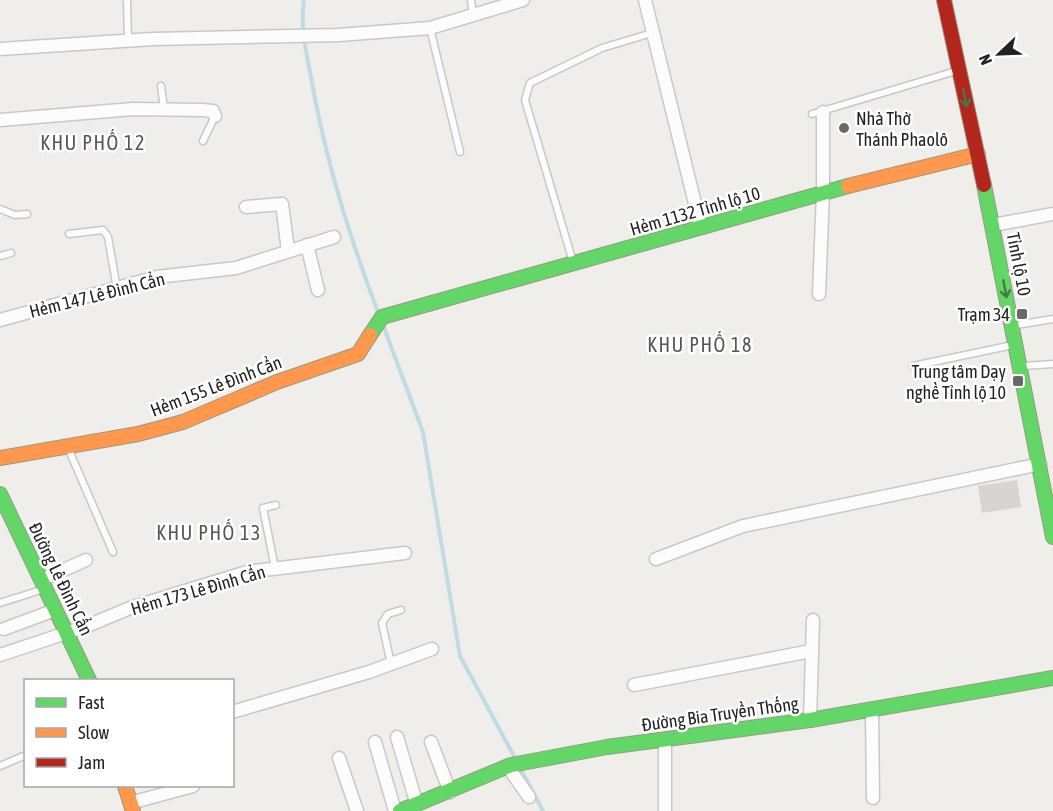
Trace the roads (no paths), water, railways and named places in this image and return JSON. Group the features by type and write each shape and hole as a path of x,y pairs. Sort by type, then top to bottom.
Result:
{"street":[{"path":"0,49 128,41 339,35 430,28 523,0"},
{"path":"645,0 701,228"},
{"name":"Tỉnh lộ 10","path":"944,0 993,225 1051,513 1053,537"},
{"path":"0,120 133,109 202,110 213,111 215,116"},
{"path":"817,113 823,192 819,294"},
{"name":"Hẻm 1132 Tỉnh lộ 10","path":"422,304 574,265 823,192 978,154"},
{"path":"246,207 282,204 288,251"},
{"path":"993,225 1053,214"},
{"name":"Hẻm 147 Lê Đình Cẩn","path":"0,320 157,277 236,268 334,237"},
{"path":"307,245 318,291"},
{"name":"Hẻm 155 Lê Đình Cẩn","path":"0,458 138,434 183,422 277,381 344,361 358,354 370,339 382,317 422,304"},
{"path":"657,559 743,526 1040,464"},
{"name":"Đường Lê Đình Cẩn","path":"0,494 88,679"},
{"name":"Hẻm 173 Lê Đình Cẩn","path":"0,655 227,578 275,568 405,553"},
{"path":"43,584 86,560"},
{"path":"4,629 55,610"},
{"path":"810,720 813,620"},
{"path":"234,711 391,664 432,649"},
{"path":"634,685 812,651"},
{"name":"Đường Bia Truyền Thống","path":"400,811 510,766 810,720 1053,678"},
{"path":"872,709 873,798"},
{"path":"397,737 417,805"},
{"path":"665,811 666,741"},
{"path":"375,742 395,811"},
{"path":"431,742 450,792"},
{"path":"339,758 357,811"},
{"path":"510,766 529,797"},
{"path":"125,787 131,807 190,787"}],"lane":[{"path":"127,0 128,41"},
{"path":"471,0 473,15"},
{"path":"430,28 460,152"},
{"path":"574,265 525,100 530,83 602,48 653,33"},
{"path":"817,113 959,70"},
{"path":"161,86 164,110"},
{"path":"202,141 215,116"},
{"path":"0,209 15,215 27,214"},
{"path":"69,234 103,230 108,237 117,289"},
{"path":"0,256 11,253"},
{"path":"1013,326 1053,319"},
{"path":"913,366 1017,345"},
{"path":"1021,367 1053,364"},
{"path":"67,446 113,552"},
{"path":"275,568 263,508 276,505"},
{"path":"0,603 43,584"},
{"path":"391,664 382,623 388,614 401,610"},
{"path":"0,766 24,756"}],"waterway":[{"path":"304,0 304,39 323,137 357,255 378,312"},
{"path":"383,325 423,432 460,656 515,758"},
{"path":"520,768 543,811"}],"place":[{"name":"Nhà Thờ Thánh Phaolô","path":"844,128"},
{"name":"Trạm 34","path":"1022,314"},
{"name":"Trung tâm Dạy nghề Tỉnh lộ 10","path":"1018,381"}],"district":[{"name":"KHU PHỐ 12","path":"93,142"},
{"name":"KHU PHỐ 18","path":"700,344"},
{"name":"KHU PHỐ 13","path":"209,532"}]}
